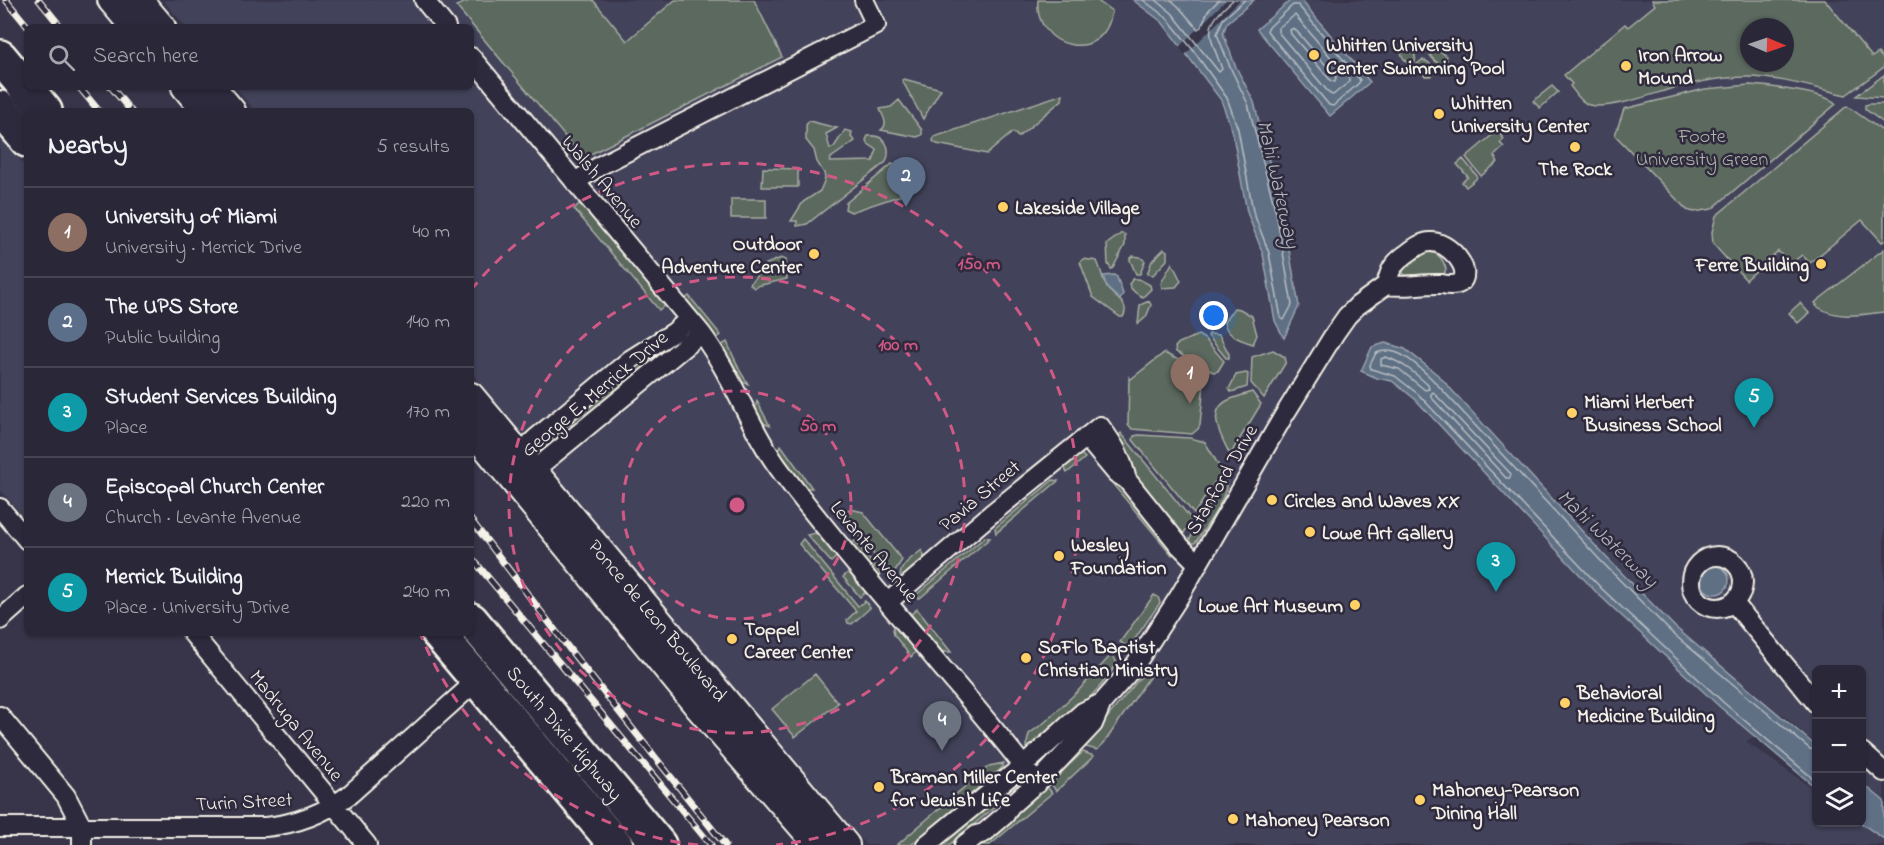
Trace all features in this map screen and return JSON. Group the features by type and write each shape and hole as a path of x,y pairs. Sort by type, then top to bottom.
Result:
{"highway":[{"path":"0,57 24,86"},
{"path":"28,90 42,108"},
{"path":"0,108 24,136"},
{"name":"South Dixie Highway","path":"474,624 659,845"},
{"name":"South Dixie Highway","path":"440,636 616,845"}],"street":[{"path":"111,0 131,24"},
{"path":"139,0 159,24"},
{"path":"424,0 444,24"},
{"path":"575,182 601,165 876,25 866,3"},
{"name":"Walsh Avenue","path":"474,61 695,326"},
{"path":"187,90 202,108"},
{"path":"214,90 230,108"},
{"name":"Stanford Drive","path":"970,840 984,833 1000,819 1010,806 1037,784 1093,724 1102,703 1135,665 1176,602 1283,417 1335,333 1357,306 1386,285"},
{"name":"George E. Merrick Drive","path":"521,474 559,420 631,359 674,332 695,326"},
{"name":"George E. Merrick Drive","path":"521,474 574,437 695,326"},
{"name":"Levante Avenue","path":"695,326 726,371 774,462 818,519 1037,784"},
{"name":"Ponce de Leon Boulevard","path":"474,401 521,474 699,708 818,845"},
{"path":"559,420 574,437"},
{"name":"Pavia Street","path":"888,602 1093,431 1121,457 1127,480 1180,546 1198,564"},
{"name":"Ponce de Leon Boulevard","path":"474,432 521,474 846,845"},
{"path":"0,508 24,536"},
{"path":"0,620 24,599"},
{"path":"1734,603 1812,698"},
{"name":"Madruga Avenue","path":"194,636 367,845"},
{"name":"Turin Street","path":"0,827 82,836 265,826 306,819 334,806 349,795 503,658"},
{"name":"Stanford Drive","path":"926,845 1083,712 1102,703"},
{"path":"1,718 66,796 82,836"},
{"path":"1866,756 1884,772"}],"shaded area":[{"path":"163,0 1884,0 1884,802 1866,786 1866,665 1812,665 1812,740 1783,715 1746,742 1812,788 1812,827 1866,827 1866,825 1884,838 1884,845 866,845 478,383 474,374 474,108 252,108 238,90 474,90 474,24 183,24"},
{"path":"0,136 24,164 24,517 0,489"}],"green space":[{"path":"472,0 593,0 627,41 675,0 754,0 782,57 583,158 474,28 474,24 471,24 456,6"},
{"path":"1038,0 1096,0 1112,11 1106,29 1096,40 1084,45 1070,44 1057,39 1046,30 1039,17"},
{"name":"Foote University Green","path":"1652,0 1825,0 1872,57 1878,53 1884,60 1884,67 1846,95 1784,81 1759,77 1738,77 1692,84 1632,101 1608,105 1589,105 1583,102 1564,75 1625,24 1628,27 1655,5"},
{"path":"1403,47 1409,48 1414,54 1415,62 1412,64 1403,57 1401,50"},
{"path":"1434,50 1439,50 1446,56 1445,65 1440,65 1432,58 1430,55"},
{"path":"1422,60 1432,66 1433,74 1430,76 1425,76 1418,68 1417,64"},
{"path":"1884,75 1884,98 1856,96"},
{"path":"902,80 941,89 923,119"},
{"name":"Foote University Green","path":"1750,85 1810,93 1836,104 1712,209 1694,212 1687,210 1615,135 1624,109 1705,89"},
{"path":"1552,86 1558,92 1540,108 1533,101"},
{"path":"1063,94 1062,100 1018,137 1013,132 987,154 937,144 933,141 934,137"},
{"path":"899,100 922,130 922,135 917,137 881,130 885,123 880,109 891,107"},
{"path":"1884,104 1884,123 1865,109 1865,105"},
{"path":"1847,106 1884,132 1884,241 1882,242 1862,220 1810,263 1802,255 1790,264 1778,251 1746,280 1713,244 1712,232 1716,216"},
{"path":"809,121 837,128 826,134 830,149 834,147 845,130 852,132 851,137 855,141 831,158 830,162 873,161 877,150 867,143 868,136 883,139 888,156 886,162 807,224 797,226 797,221 791,221 803,202 820,191 825,179 814,150 806,140 806,125"},
{"path":"1497,131 1504,139 1500,143 1504,147 1494,156 1498,162 1481,176 1466,157"},
{"path":"1463,159 1477,176 1466,187 1462,182 1468,177 1457,164"},
{"path":"892,164 902,189 902,195 851,212 845,209 846,203"},
{"path":"763,168 798,169 798,187 762,187"},
{"path":"731,199 766,199 766,218 731,218"},
{"path":"580,203 665,305 659,310 574,209"},
{"path":"1122,233 1125,235 1125,245 1111,269 1108,264 1107,244"},
{"path":"1164,249 1167,251 1167,260 1153,275 1147,274 1152,261"},
{"path":"1884,249 1884,312 1841,315 1816,306 1817,301"},
{"path":"1428,252 1442,259 1446,269 1444,274 1405,275 1403,273 1403,269 1411,261"},
{"path":"1133,256 1145,261 1140,274 1136,274 1130,260"},
{"path":"781,258 786,260 787,279 754,288 750,284 766,264"},
{"path":"1083,259 1097,261 1108,289 1124,305 1123,317 1093,297 1080,262"},
{"path":"1172,263 1181,281 1176,287 1162,288 1161,283"},
{"path":"1133,279 1139,279 1150,285 1151,289 1143,297 1129,284"},
{"path":"689,296 721,335 717,338 685,299"},
{"path":"1149,301 1151,305 1146,317 1138,324 1140,305"},
{"path":"1800,303 1809,313 1798,323 1789,313"},
{"path":"1234,308 1252,316 1257,335 1253,344 1235,337 1225,327 1224,322"},
{"path":"1209,334 1219,335 1229,358 1226,358 1208,336"},
{"path":"1198,335 1205,339 1224,361 1218,371 1213,372 1176,352 1175,347 1179,343"},
{"path":"674,340 674,343 575,425 570,425 569,422 622,373"},
{"path":"727,342 748,384 740,380 722,345"},
{"path":"1273,350 1285,357 1286,362 1264,398 1251,383 1252,357"},
{"path":"1164,353 1205,373 1200,425 1192,434 1132,429 1128,424 1129,377 1131,379"},
{"path":"1248,374 1247,387 1231,392 1229,389 1236,375"},
{"path":"1252,392 1261,404 1230,455 1218,428 1217,413 1225,402"},
{"path":"757,401 770,426 761,422 755,410"},
{"path":"557,431 563,433 562,437 543,452 540,451 539,447"},
{"path":"1121,433 1192,520 1182,536 1132,474 1118,436"},
{"path":"1134,436 1190,438 1205,442 1222,471 1194,514 1133,440"},
{"path":"781,445 812,488 804,488 778,452"},
{"path":"1080,453 1085,458 1067,473 1067,464"},
{"path":"1096,457 1175,549 1172,555 1091,458"},
{"path":"1226,478 1225,493 1216,510 1196,542 1188,542"},
{"path":"1053,480 1058,481 996,533 995,528"},
{"path":"850,509 863,512 902,560 893,574 887,572 842,512"},
{"path":"816,533 838,556 831,562 807,535"},
{"path":"985,537 990,538 920,598 915,598 911,593 916,595"},
{"path":"803,539 858,606 865,601 870,608 852,624 847,620 856,611 799,544"},
{"path":"855,541 880,573 879,580 849,545"},
{"path":"922,550 924,556 922,562 901,580 903,566"},
{"path":"850,571 867,591 860,597 843,577"},
{"path":"1154,595 1158,597 1160,603 1130,646 1120,642"},
{"path":"917,609 951,652 939,650 909,616"},
{"path":"897,624 917,650 911,657 894,635 893,629"},
{"path":"1112,654 1116,665 1099,688 1034,746 1026,747 1029,734 1078,691"},
{"path":"1157,666 1104,743 1097,750 1086,747 1087,742 1148,668"},
{"path":"815,674 838,703 795,737 772,709"},
{"path":"1083,752 1094,756 1056,791 1050,782"},
{"path":"1004,763 1002,768 911,845 897,845 989,766"},
{"path":"1046,785 1052,793 990,845 976,845"},
{"path":"1002,793 1003,800 949,845 937,845 998,795"}],"water":[{"name":"Mahi Waterway","path":"1133,0 1254,0 1227,23 1223,33 1235,65 1254,102 1283,216 1299,306 1284,338 1275,321 1263,254 1247,212 1232,130 1221,100 1162,22"},
{"name":"Whitten University Center Swimming Pool","path":"1291,0 1301,0 1370,82 1330,116 1257,29"},
{"path":"1103,276 1117,277 1123,294 1120,300 1107,288"},
{"name":"Mahi Waterway","path":"1385,343 1405,349 1438,375 1604,555 1675,627 1812,743 1812,785 1720,707 1597,593 1415,399 1392,381 1361,371 1372,347"},
{"path":"1715,566 1725,570 1729,580 1725,590 1715,594 1705,590 1701,580 1705,570"},
{"path":"1866,786 1884,801 1884,839 1866,826"}],"pier":[{"path":"1226,0 1240,0 1185,55 1179,47"}],"railway":[{"path":"6,0 26,24"},
{"path":"39,0 59,24"},
{"path":"82,90 96,108"},
{"path":"114,90 128,108"},
{"path":"474,524 577,659 725,845"},
{"path":"474,561 711,845"}],"place":[{"name":"Whitten University Center Swimming Pool","path":"1314,55"},
{"name":"Iron Arrow Mound","path":"1626,66"},
{"name":"Whitten University Center","path":"1439,114"},
{"name":"The Rock","path":"1575,147"},
{"name":"The UPS Store","path":"906,207"},
{"name":"Lakeside Village","path":"1003,207"},
{"name":"Outdoor Adventure Center","path":"814,254"},
{"name":"Ferre Building","path":"1821,264"},
{"name":"University of Miami","path":"1190,404"},
{"name":"Miami Herbert Business School","path":"1572,413"},
{"name":"Merrick Building","path":"1754,428"},
{"name":"Circles and Waves XX","path":"1272,500"},
{"name":"Lowe Art Gallery","path":"1310,532"},
{"name":"Wesley Foundation","path":"1059,556"},
{"name":"Student Services Building","path":"1496,592"},
{"name":"Lowe Art Museum","path":"1355,605"},
{"name":"Toppel Career Center","path":"732,639"},
{"name":"SoFlo Baptist Christian Ministry","path":"1026,658"},
{"name":"Behavioral Medicine Building","path":"1565,703"},
{"name":"Episcopal Church Center","path":"942,751"},
{"name":"Braman Miller Center for Jewish Life","path":"879,787"},
{"name":"Mahoney-Pearson Dining Hall","path":"1420,800"},
{"name":"Mahoney Pearson","path":"1233,819"}]}
